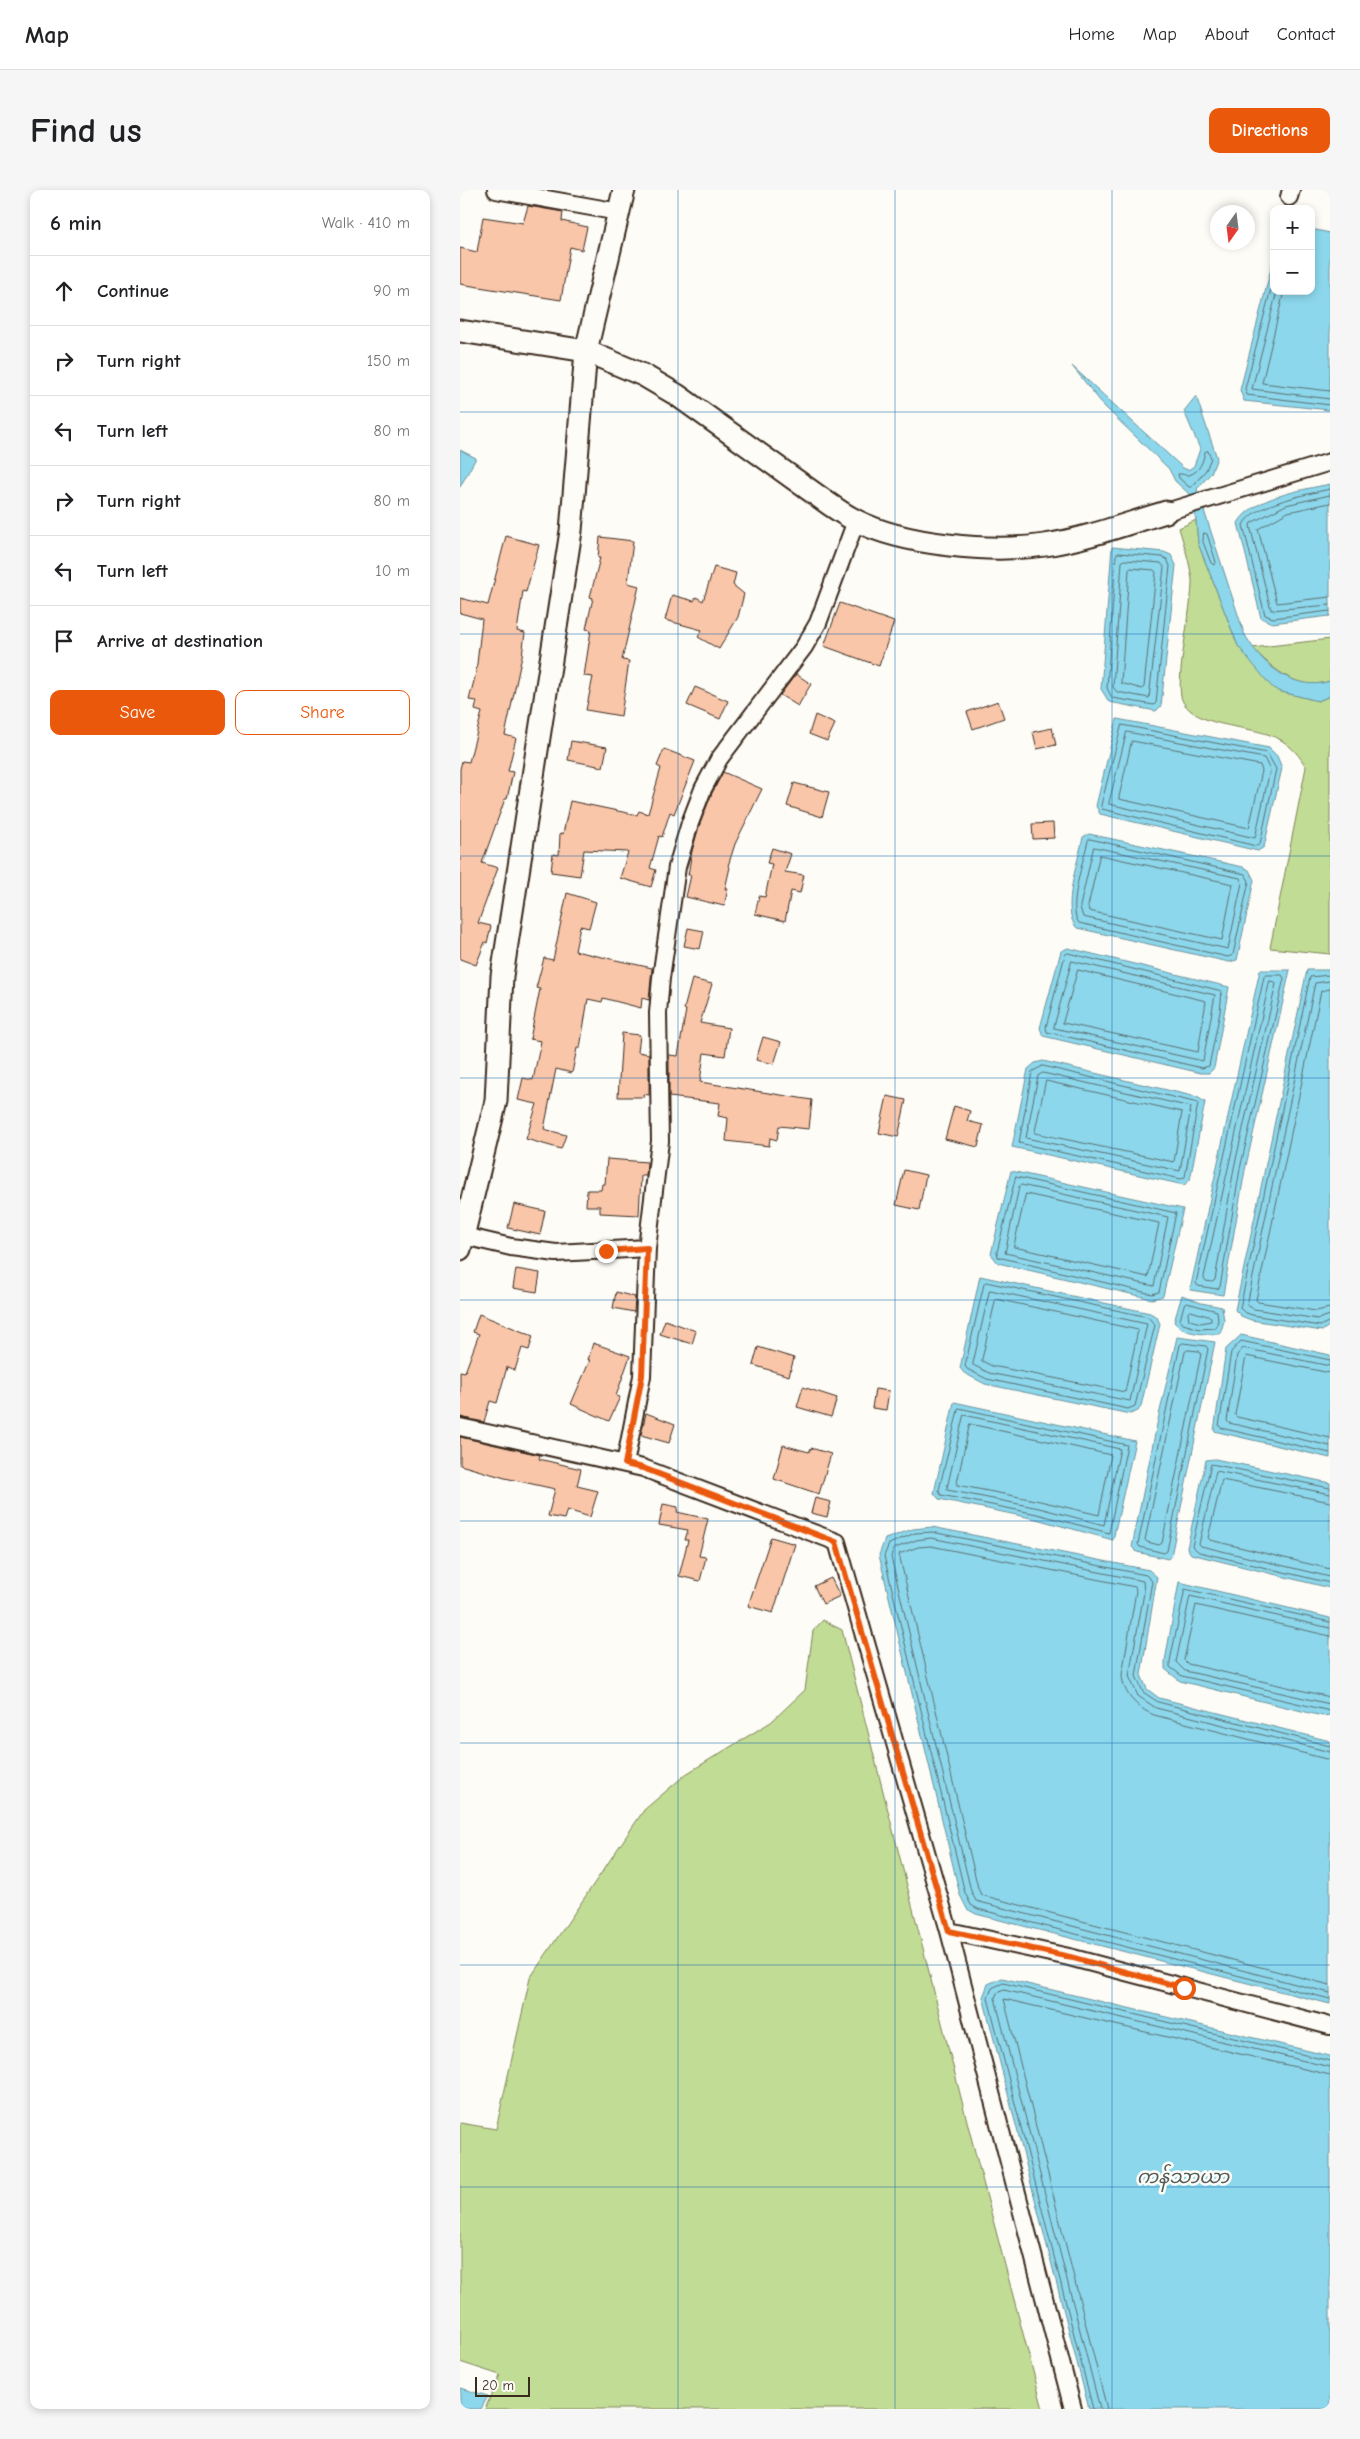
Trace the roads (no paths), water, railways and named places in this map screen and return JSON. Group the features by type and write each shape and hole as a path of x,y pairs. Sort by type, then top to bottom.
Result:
{"street":[{"path":"496,190 619,212"},
{"path":"624,190 586,351 571,531 502,976 496,1101 462,1242 556,1253 647,1248"},
{"path":"460,330 586,351 642,375 677,395 829,504 856,521 889,532 947,545 998,548 1045,545 1166,512 1330,462"},
{"path":"625,1464 642,1376 647,1248 660,1142 658,1013 661,978 677,867 690,823 703,789 719,759 804,647 818,624 856,521"},
{"path":"460,1427 643,1468 836,1542 949,1931 1073,2409"},
{"path":"949,1931 1070,1957 1330,2026"}],"water":[{"path":"1315,230 1330,233 1330,410 1244,401 1240,390 1270,273 1270,295 1315,295"},
{"path":"1072,366 1183,468 1188,470 1194,466 1200,449 1184,411 1196,396 1217,458 1211,473 1197,489 1244,633 1259,655 1280,673 1304,683 1317,684 1330,681 1330,696 1318,701 1278,691 1271,686 1238,646 1198,543 1196,520 1188,493 1175,481 1169,469 1105,407"},
{"path":"460,450 476,458 460,487"},
{"path":"1330,484 1330,616 1272,623 1261,618 1238,523 1245,514 1266,501 1293,492"},
{"path":"1112,547 1164,552 1171,555 1176,565 1161,706 1156,711 1109,702 1101,689"},
{"path":"1117,719 1269,748 1277,756 1282,768 1264,847 1258,851 1100,814 1096,806"},
{"path":"1089,834 1243,867 1249,870 1254,880 1237,960 1229,962 1077,928 1072,920 1070,898 1083,837"},
{"path":"1068,948 1229,987 1214,1068 1209,1073 1201,1073 1043,1036 1040,1028 1061,951"},
{"path":"1260,970 1290,970 1245,1170 1223,1295 1190,1290"},
{"path":"1307,970 1330,970 1330,1325 1322,1331 1251,1320 1241,1316 1235,1310"},
{"path":"1043,1061 1197,1097 1205,1102 1190,1180 1184,1185 1012,1147 1028,1069 1035,1063"},
{"path":"1011,1171 1183,1209 1163,1296 1152,1299 998,1263 991,1254"},
{"path":"980,1276 1150,1313 1157,1317 1160,1324 1141,1406 1138,1411 1130,1414 985,1384 964,1373 960,1368"},
{"path":"1182,1295 1201,1303 1222,1307 1224,1321 1220,1334 1189,1332 1174,1322"},
{"path":"1241,1335 1330,1355 1330,1458 1214,1431 1226,1349"},
{"path":"1177,1337 1215,1342 1171,1556 1168,1559 1137,1552 1132,1547"},
{"path":"954,1402 1135,1441 1113,1540 1036,1519 939,1499 934,1493"},
{"path":"1215,1459 1330,1483 1330,1588 1191,1554 1187,1548 1206,1460"},
{"path":"932,1527 1149,1570 1157,1577 1141,1675 1147,1689 1159,1698 1330,1741 1330,2004 976,1914 967,1909 960,1895 879,1555 885,1539 913,1529"},
{"path":"1179,1582 1330,1618 1330,1715 1322,1716 1180,1681 1165,1669"},
{"name":"ကန်သာယာ","path":"1002,1978 1330,2056 1330,2409 1089,2409 983,1997 988,1984"},
{"path":"460,2388 488,2396 481,2409 460,2409"}]}
